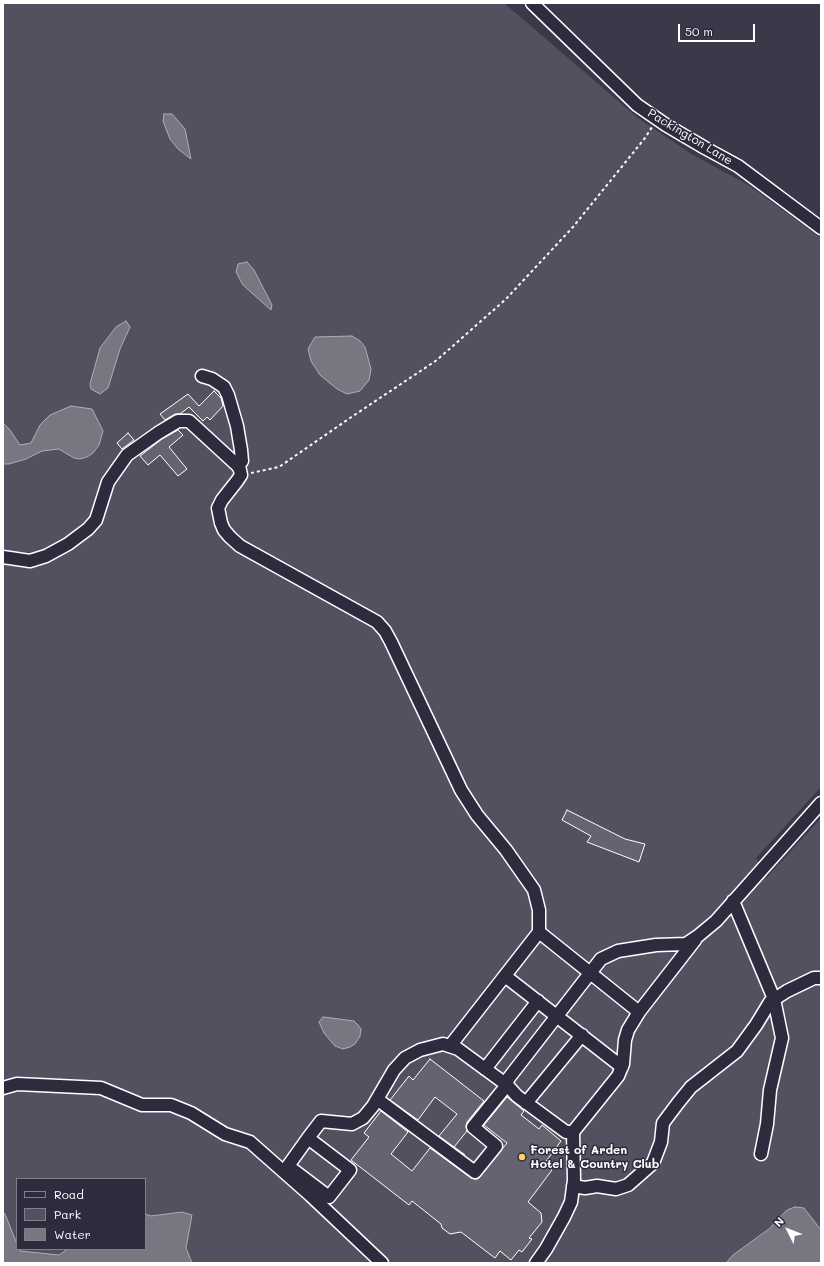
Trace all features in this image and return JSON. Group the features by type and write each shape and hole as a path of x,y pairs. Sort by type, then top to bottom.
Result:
{"street":[{"name":"Packington Lane","path":"532,3 637,105 666,126 738,166 821,228"},
{"path":"202,376 212,379 224,387 228,395 237,426 241,450 242,461 240,470 218,508 224,530 240,546 377,622 385,631 461,790 477,815 506,850 534,890 539,910 538,932 450,1046"},
{"path":"3,558 30,560 46,556 68,544 88,529 96,520 108,482 127,455 178,421 189,421 240,470"},
{"path":"377,1100 475,1172 496,1146 473,1127 507,1085 508,1079 601,959 618,951 656,945 686,944 698,936 716,921 821,803"},
{"path":"733,901 774,999 782,1038 770,1090 767,1124 761,1154"},
{"path":"538,932 639,1012"},
{"path":"537,1262 546,1249 571,1202 574,1180 573,1132 618,1076 622,1067 625,1040 628,1030 639,1012 698,936"},
{"path":"505,976 622,1067"},
{"path":"573,1186 585,1188 598,1186 616,1189 628,1185 653,1163 661,1142 663,1123 691,1087 737,1051 756,1025 770,1002 787,990 814,978 821,978"},
{"path":"485,1069 538,1001"},
{"path":"526,1103 582,1035"},
{"path":"308,1138 350,1170 329,1197 288,1166 308,1138 321,1121 352,1124 363,1118 377,1100 394,1070 406,1058 420,1050 443,1044 458,1049 507,1085 526,1103 566,1132 573,1132"},
{"path":"3,1088 17,1084 101,1088 142,1105 171,1105 191,1113 225,1134 250,1142 310,1195 382,1263"}],"path":[{"path":"240,470 279,467 437,360 506,299 573,227 645,138"}],"green space":[{"path":"3,3 504,3 638,118 690,153 750,186 821,238 821,787 756,858 766,878 821,818 821,1263 3,1263"}],"water":[{"path":"164,114 172,114 185,129 191,159 178,149 170,139 163,121"},
{"path":"247,262 254,270 272,305 271,310 243,285 236,272 238,264"},
{"path":"126,321 130,327 120,349 108,388 100,394 91,389 90,384 100,348 116,327"},
{"path":"352,336 360,341 365,347 371,369 369,380 360,391 347,394 337,389 320,375 311,361 308,349 315,337"},
{"path":"71,406 92,409 103,431 99,445 93,453 80,459 74,458 59,449 42,451 26,459 9,464 3,464 3,423 10,430 20,445 31,443 40,425 50,415"},
{"path":"323,1017 354,1021 361,1029 360,1036 355,1044 343,1049 335,1046 324,1033 319,1022"},
{"path":"795,1207 804,1208 821,1230 821,1263 726,1263 733,1255 769,1229 787,1210"},
{"path":"3,1212 16,1242 16,1250 59,1255 66,1250 146,1250 146,1214 151,1216 182,1212 192,1215 186,1248 192,1263 3,1263"}],"building":[{"path":"214,391 221,398 223,406 210,420 207,417 203,421 189,407 180,414 175,414 165,420 160,414 188,394 199,406"},
{"path":"178,430 183,435 169,447 187,469 178,476 160,455 148,465 140,456 162,439"},
{"path":"128,433 134,440 122,449 117,443"},
{"path":"567,810 625,839 645,844 639,862 587,842 591,836 562,820"},
{"path":"430,1059 484,1101 467,1122 467,1131 454,1147 439,1136 457,1114 435,1097 418,1120 390,1100 409,1076 413,1080"},
{"name":"Forest of Arden Hotel & Country Club","path":"507,1097 524,1111 521,1115 539,1129 542,1125 561,1141 544,1164 552,1170 528,1202 541,1213 542,1222 529,1238 532,1239 522,1252 519,1250 511,1260 500,1251 495,1258 461,1232 450,1234 442,1228 441,1224 412,1201 409,1205 351,1160 369,1137 364,1133 381,1111 408,1132 391,1154 412,1171 430,1148 471,1178 478,1179 507,1143 484,1125"}],"place":[{"name":"Forest of Arden Hotel & Country Club","path":"522,1157"}]}
